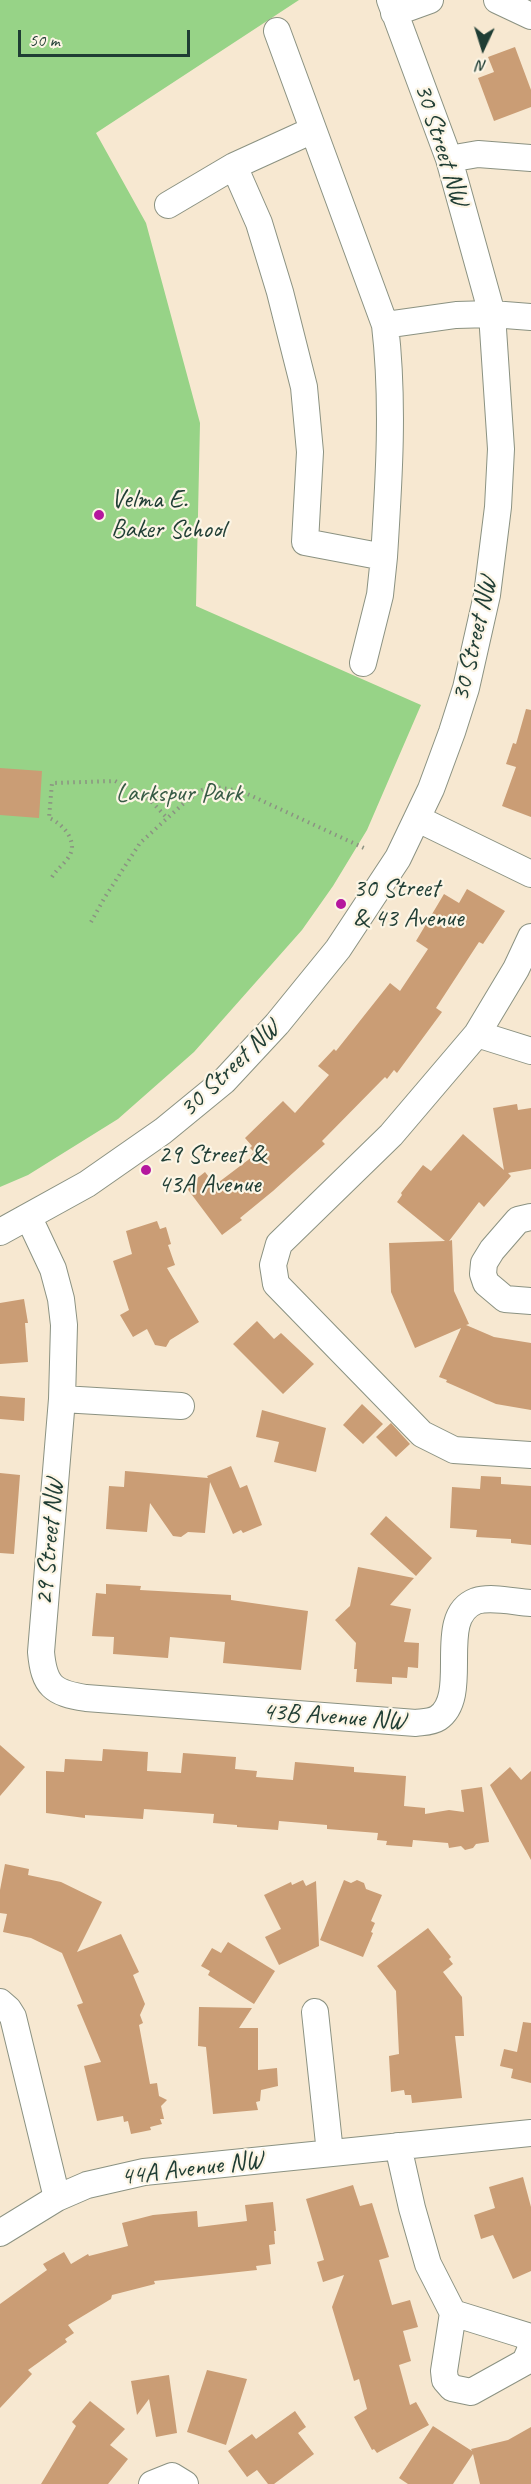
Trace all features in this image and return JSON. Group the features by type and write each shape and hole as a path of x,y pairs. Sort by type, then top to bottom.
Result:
{"street":[{"name":"30 Street NW","path":"0,1232 59,1201 124,1160 195,1107 224,1080 306,990 378,890 398,858 435,780 466,688 487,595 494,546 501,449 492,314 449,159 392,6 430,0"},
{"path":"497,0 531,16"},
{"path":"277,31 385,325 390,364 390,453 384,557 381,595 363,663"},
{"path":"168,206 234,166 313,130"},
{"path":"449,159 478,154 531,158"},
{"path":"234,166 259,223 280,292 304,387 310,452 305,542 384,557"},
{"path":"385,325 456,315 492,314 531,317"},
{"path":"418,819 531,874"},
{"path":"531,938 516,969 477,1034 391,1135 279,1244 273,1265 276,1284 422,1434 454,1450 531,1455"},
{"path":"477,1034 531,1051"},
{"path":"531,1217 518,1220 492,1250 484,1263 483,1274 486,1283 506,1299 531,1301"},
{"name":"29 Street NW","path":"29,1218 53,1269 61,1299 64,1325 62,1399 41,1652 42,1668 49,1684"},
{"path":"62,1399 181,1406"},
{"name":"43B Avenue NW","path":"49,1684 58,1692 86,1698 416,1723 429,1721 438,1718 446,1710 451,1698 456,1631 459,1616 468,1605 479,1600 531,1603"},
{"path":"0,2002 13,2017 57,2198 0,2233"},
{"path":"315,2012 330,2153"},
{"name":"44A Avenue NW","path":"57,2198 87,2185 125,2175 531,2133"},
{"path":"398,2146 428,2264 453,2313 444,2371 446,2380 452,2388 471,2392 525,2362 531,2348 527,2336 453,2313"},
{"path":"152,2484 172,2476 182,2480 185,2484"}],"path":[{"path":"52,877 68,858 71,846 67,832 49,818 51,783 115,781 150,800 168,819"},
{"path":"91,922 140,843 183,803 202,790 215,787 232,788 363,848"}],"green space":[{"name":"Larkspur Park","path":"0,0 299,0 96,133 146,223 200,423 196,606 421,705 367,830 333,886 302,930 194,1052 118,1119 28,1175 0,1187"}],"building":[{"path":"515,47 531,90 531,107 494,121 478,78 494,72 488,57"},
{"path":"526,709 531,710 531,817 502,806 516,767 506,764 513,743 516,744"},
{"path":"0,768 42,771 39,818 0,815"},
{"path":"467,889 505,911 483,944 479,942 436,1008 442,1012 397,1073 394,1070 387,1079 385,1077 322,1141 325,1144 240,1218 242,1220 222,1235 186,1187 205,1172 215,1185 252,1157 254,1152 250,1148 252,1146 245,1138 283,1101 295,1113 329,1075 318,1066 334,1049 336,1051 390,983 400,991 428,949 416,941 444,894 459,903"},
{"path":"517,1104 518,1110 531,1108 531,1169 508,1173 511,1176 484,1207 479,1202 449,1241 452,1240 454,1291 469,1324 466,1325 494,1337 531,1343 531,1410 496,1404 439,1377 461,1328 415,1348 391,1292 389,1243 445,1241 397,1202 401,1193 423,1165 431,1171 463,1134 504,1170 493,1108"},
{"path":"157,1221 160,1229 166,1227 171,1244 168,1245 175,1265 167,1268 199,1322 170,1340 166,1347 155,1345 147,1329 133,1337 120,1315 129,1310 113,1261 132,1254 126,1231"},
{"path":"24,1299 28,1323 25,1323 28,1362 0,1364 0,1303"},
{"path":"257,1321 274,1339 281,1333 314,1364 283,1394 233,1344"},
{"path":"0,1396 25,1398 24,1421 0,1419"},
{"path":"362,1404 383,1424 363,1444 343,1425"},
{"path":"262,1410 326,1428 316,1472 274,1462 279,1442 256,1437"},
{"path":"391,1423 410,1444 396,1457 376,1437"},
{"path":"231,1466 240,1488 247,1485 262,1525 243,1533 241,1530 233,1534 210,1482 205,1533 188,1532 181,1537 173,1536 150,1503 147,1532 106,1529 109,1486 124,1487 125,1471 208,1478 207,1476"},
{"path":"0,1473 20,1475 14,1554 0,1553"},
{"path":"481,1476 501,1477 501,1484 531,1486 531,1545 511,1543 511,1539 476,1537 477,1530 450,1528 452,1487 480,1489"},
{"path":"386,1516 432,1558 416,1576 370,1534"},
{"path":"358,1567 414,1578 390,1605 411,1609 404,1642 419,1643 418,1668 408,1667 407,1678 392,1677 392,1684 356,1682 357,1669 354,1669 356,1643 335,1620 350,1606"},
{"path":"106,1584 141,1586 140,1590 231,1595 231,1600 308,1611 301,1670 223,1663 225,1642 170,1637 168,1658 113,1654 114,1637 92,1636 96,1593 106,1594"},
{"path":"0,1745 25,1767 0,1796"},
{"path":"103,1749 148,1752 147,1771 181,1773 183,1753 236,1757 235,1769 257,1771 256,1777 293,1780 295,1762 354,1767 354,1772 406,1776 404,1806 425,1808 425,1814 449,1810 464,1812 461,1790 482,1787 489,1842 476,1844 473,1848 465,1850 461,1846 449,1848 448,1843 413,1840 412,1847 386,1845 387,1841 377,1840 378,1833 327,1829 327,1825 279,1821 278,1830 237,1827 237,1825 213,1823 214,1814 144,1809 143,1819 85,1815 85,1818 46,1813 46,1771 64,1772 65,1759 102,1761"},
{"path":"510,1767 521,1780 531,1771 531,1860 490,1785"},
{"path":"5,1864 29,1869 28,1875 61,1882 102,1902 77,1952 121,1934 139,1972 133,1975 145,2004 140,2015 143,2023 139,2025 150,2084 157,2083 159,2096 167,2100 161,2106 164,2119 160,2119 162,2124 150,2127 151,2130 131,2134 128,2121 124,2122 123,2116 97,2121 84,2066 101,2062 77,2005 83,2003 62,1953 31,1938 3,1932 7,1914 0,1913 0,1890"},
{"path":"303,1880 306,1886 316,1881 319,1946 279,1965 265,1937 281,1929 264,1895 291,1882 292,1885"},
{"path":"344,1880 351,1883 357,1880 364,1883 366,1889 382,1895 371,1921 375,1923 371,1932 373,1933 363,1957 320,1940"},
{"path":"428,1928 451,1957 449,1959 453,1964 443,1972 462,1997 464,2036 455,2036 462,2098 412,2103 411,2095 405,2095 404,2090 391,2092 389,2056 399,2054 396,1991 377,1966"},
{"path":"228,1942 275,1971 254,2004 208,1975 210,1971 201,1966 212,1948 221,1953"},
{"path":"199,2007 252,2008 239,2028 258,2028 258,2070 277,2068 278,2086 261,2090 260,2101 256,2102 258,2110 213,2114 206,2047 198,2046"},
{"path":"523,2022 531,2023 531,2083 511,2078 513,2069 500,2066 504,2049 517,2052"},
{"path":"523,2177 531,2207 531,2271 513,2279 493,2235 481,2239 474,2215 495,2208 489,2187"},
{"path":"353,2185 360,2206 372,2203 389,2257 379,2260 392,2305 410,2300 418,2327 403,2331 411,2361 399,2365 410,2405 416,2402 429,2425 377,2453 374,2449 372,2450 354,2417 367,2409 359,2379 354,2381 332,2307 344,2275 323,2282 317,2262 324,2260 306,2199"},
{"path":"273,2202 276,2231 274,2231 275,2244 269,2245 271,2264 256,2266 257,2270 154,2281 155,2284 112,2295 111,2299 68,2325 74,2333 65,2339 67,2342 28,2370 32,2374 0,2408 0,2304 47,2270 43,2264 64,2252 71,2264 88,2254 89,2256 128,2246 122,2223 153,2215 197,2211 198,2227 247,2221 245,2205"},
{"path":"207,2370 247,2379 226,2445 187,2432"},
{"path":"169,2375 177,2433 156,2437 149,2399 137,2415 131,2381"},
{"path":"90,2401 125,2429 110,2445 128,2459 108,2484 41,2484 76,2426 72,2422"},
{"path":"295,2411 306,2427 298,2433 314,2454 274,2484 268,2484 257,2470 247,2477 228,2451 252,2434 256,2439"},
{"path":"433,2426 472,2451 471,2449 508,2440 531,2427 531,2484 480,2484 473,2454 453,2484 408,2484 399,2478"}],"place":[{"name":"Velma E. Baker School","path":"99,515"},
{"name":"30 Street & 43 Avenue","path":"341,904"},
{"name":"29 Street & 43A Avenue","path":"146,1170"}]}
